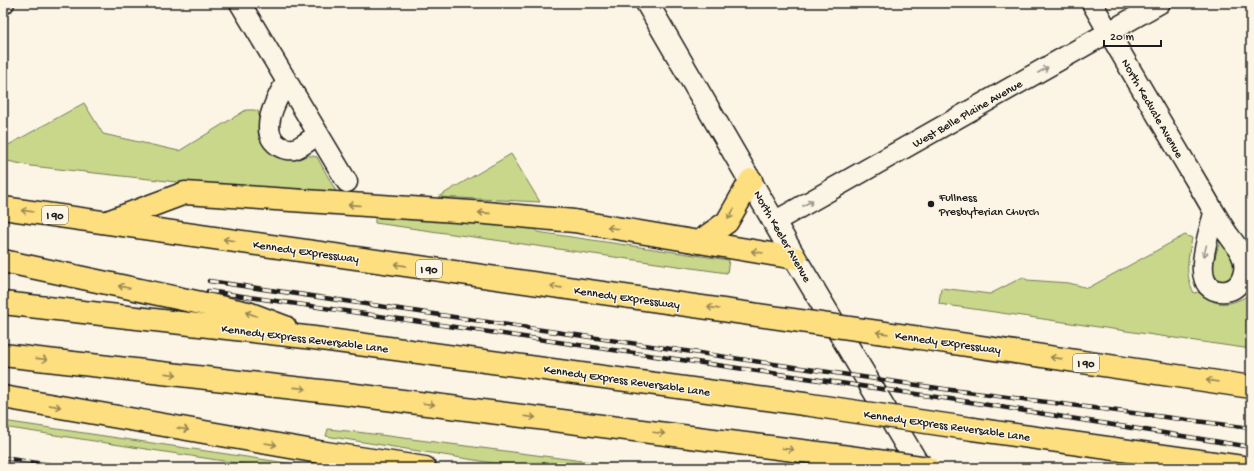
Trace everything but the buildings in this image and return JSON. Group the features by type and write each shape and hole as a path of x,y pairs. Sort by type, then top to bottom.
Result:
{"highway":[{"path":"699,242 727,222 751,180"},
{"path":"107,222 185,193 574,221 795,258"},
{"name":"Kennedy Expressway","path":"3,208 920,338 1251,387"},
{"path":"3,261 248,313 314,338"},
{"name":"Kennedy Express Reversable Lane","path":"3,303 314,338 804,404 1249,468"},
{"path":"3,355 354,394 928,468"},
{"path":"3,397 311,451 425,468"}],"street":[{"path":"240,3 347,182"},
{"name":"North Keeler Avenue","path":"647,3 795,258 920,468"},
{"name":"North Kedvale Avenue","path":"1092,3 1214,213"},
{"name":"West Belle Plaine Avenue","path":"774,222 1160,3"},
{"path":"286,82 274,104 268,130 273,142 281,147 294,149 318,134"}],"green space":[{"path":"84,103 103,134 179,151 246,110 258,111 259,136 264,147 276,157 285,160 309,156 317,157 337,193 204,185 31,166 3,160 3,148"},
{"path":"511,154 540,202 438,197"},
{"path":"375,215 468,220 536,228 537,232 729,260 727,273 375,223"},
{"path":"1185,235 1192,238 1188,259 1188,272 1194,293 1198,292 1210,300 1222,303 1233,302 1247,296 1251,298 1251,349 939,304 941,288 990,294 1023,277 1027,280 1069,283 1088,288"},
{"path":"1220,240 1237,267 1230,280 1218,280 1212,268"},
{"path":"3,421 321,468 269,468 3,427"},
{"path":"328,429 637,468 524,468 326,436"}],"railway":[{"path":"209,281 951,390 1251,428"},
{"path":"208,291 957,400 1251,447"},
{"path":"3,458 71,468"}],"place":[{"name":"Fullness Presbyterian Church","path":"931,204"}]}
